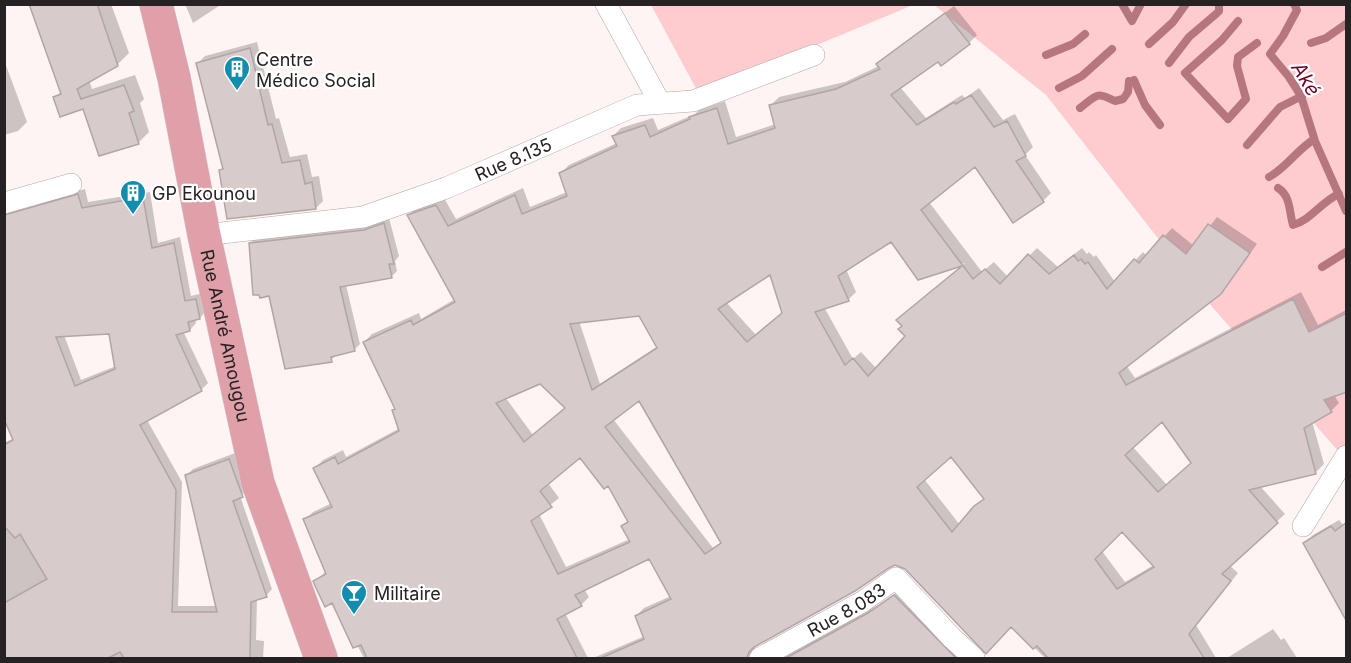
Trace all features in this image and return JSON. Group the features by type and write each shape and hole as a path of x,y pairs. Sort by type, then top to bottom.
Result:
{"main road":[{"name":"Rue André Amougou","path":"156,4 174,78 204,235 258,483 321,658"}],"street":[{"path":"606,4 660,103"},
{"name":"Rue 8.135","path":"204,235 363,217 446,188 637,105 693,101 814,55"},
{"path":"4,203 71,184"},
{"path":"1303,526 1347,456"},
{"name":"Rue 8.083","path":"760,658 794,651 896,578 974,658"}],"shaded area":[{"path":"651,5 913,5 699,94"},
{"path":"934,5 1346,5 1346,460 1207,301 1046,95"}],"building":[{"path":"29,4 97,4 118,66 77,89 81,99 124,85 134,111 129,113 139,144 99,156 83,109 60,117 53,97 61,94"},
{"path":"945,13 970,44 941,66 938,62 891,95 917,125 954,102 956,104 971,95 994,127 1007,121 1026,156 1016,161 1044,202 1013,223 975,167 921,210 973,279 985,269 1000,284 1028,254 1049,274 1074,255 1078,261 1081,259 1085,264 1088,262 1107,289 1134,259 1139,263 1163,235 1186,254 1208,224 1250,253 1221,294 1119,373 1126,385 1293,299 1309,332 1347,313 1347,392 1324,400 1332,412 1304,428 1316,474 1249,490 1278,523 1222,574 1231,581 1189,634 1204,658 1048,658 1037,646 1033,649 1011,627 986,654 905,569 895,565 855,591 754,647 747,658 601,658 644,639 635,616 671,599 649,559 575,595 582,606 557,619 577,658 367,658 361,645 353,648 332,603 325,607 313,581 326,574 303,519 332,507 313,468 335,457 338,464 399,431 392,410 395,409 363,342 411,320 413,325 455,302 407,215 436,205 448,226 515,195 522,214 567,196 559,173 617,146 612,136 645,125 650,137 690,119 689,117 717,108 728,144 775,128 769,105 836,89 880,69 876,64","holes":["891,242 918,280 962,266 896,320 902,326 898,329 905,336 868,376 853,358 845,365 815,312 849,301 838,276","770,275 782,313 747,342 718,309","639,316 657,348 592,390 570,324","540,384 565,408 524,442 496,403","639,401 721,543 705,554 605,427","1162,422 1191,463 1158,492 1125,455","951,457 984,499 974,506 952,532 917,487","580,458 604,489 608,486 628,522 621,526 630,542 558,574 531,521 552,507 540,491","1122,532 1154,567 1117,589 1095,559"]},
{"path":"250,48 268,125 272,124 282,163 300,160 305,184 312,182 316,209 227,219 219,170 223,169 196,63"},
{"path":"78,194 82,208 143,197 152,248 174,243 185,301 196,299 200,319 188,322 190,331 176,335 202,391 140,425 176,490 172,612 217,612 185,475 229,459 243,497 233,501 267,597 251,602 250,658 124,658 120,652 108,658 4,658 4,603 47,579 20,534 15,538 4,526 4,445 13,440 4,419 4,215","holes":["109,334 115,369 75,386 56,337"]},
{"path":"384,223 394,264 389,264 392,278 340,287 355,351 331,357 332,362 285,369 269,296 260,298 259,295 253,295 249,243 364,230"},
{"path":"1347,522 1347,622 1303,543 1331,526 1335,531"},
{"path":"894,595 956,658 786,658 868,613"}],"waterway":[{"path":"1122,4 1132,21 1141,4"},
{"path":"1149,44 1173,22 1186,4"},
{"path":"1169,63 1189,37 1219,11 1219,4"},
{"name":"Aké","path":"1294,4 1297,10 1270,54 1301,96 1315,141 1346,211"},
{"path":"1238,21 1222,40 1185,73 1228,119 1246,99 1237,66 1238,57 1257,43"},
{"path":"1311,43 1326,38 1346,24"},
{"path":"1046,55 1073,44 1085,34"},
{"path":"1059,88 1082,76 1112,49"},
{"path":"1134,80 1145,105 1160,125"},
{"path":"1080,108 1100,95 1115,101 1123,99 1128,92 1129,81"},
{"path":"1247,145 1280,107 1302,96"},
{"path":"1269,177 1313,140"},
{"path":"1278,188 1285,195 1293,225 1339,194"},
{"path":"1322,267 1346,252"}],"place":[{"name":"Centre Médico Social","path":"237,92"},
{"name":"GP Ekounou","path":"133,216"},
{"name":"Militaire","path":"354,616"}]}
